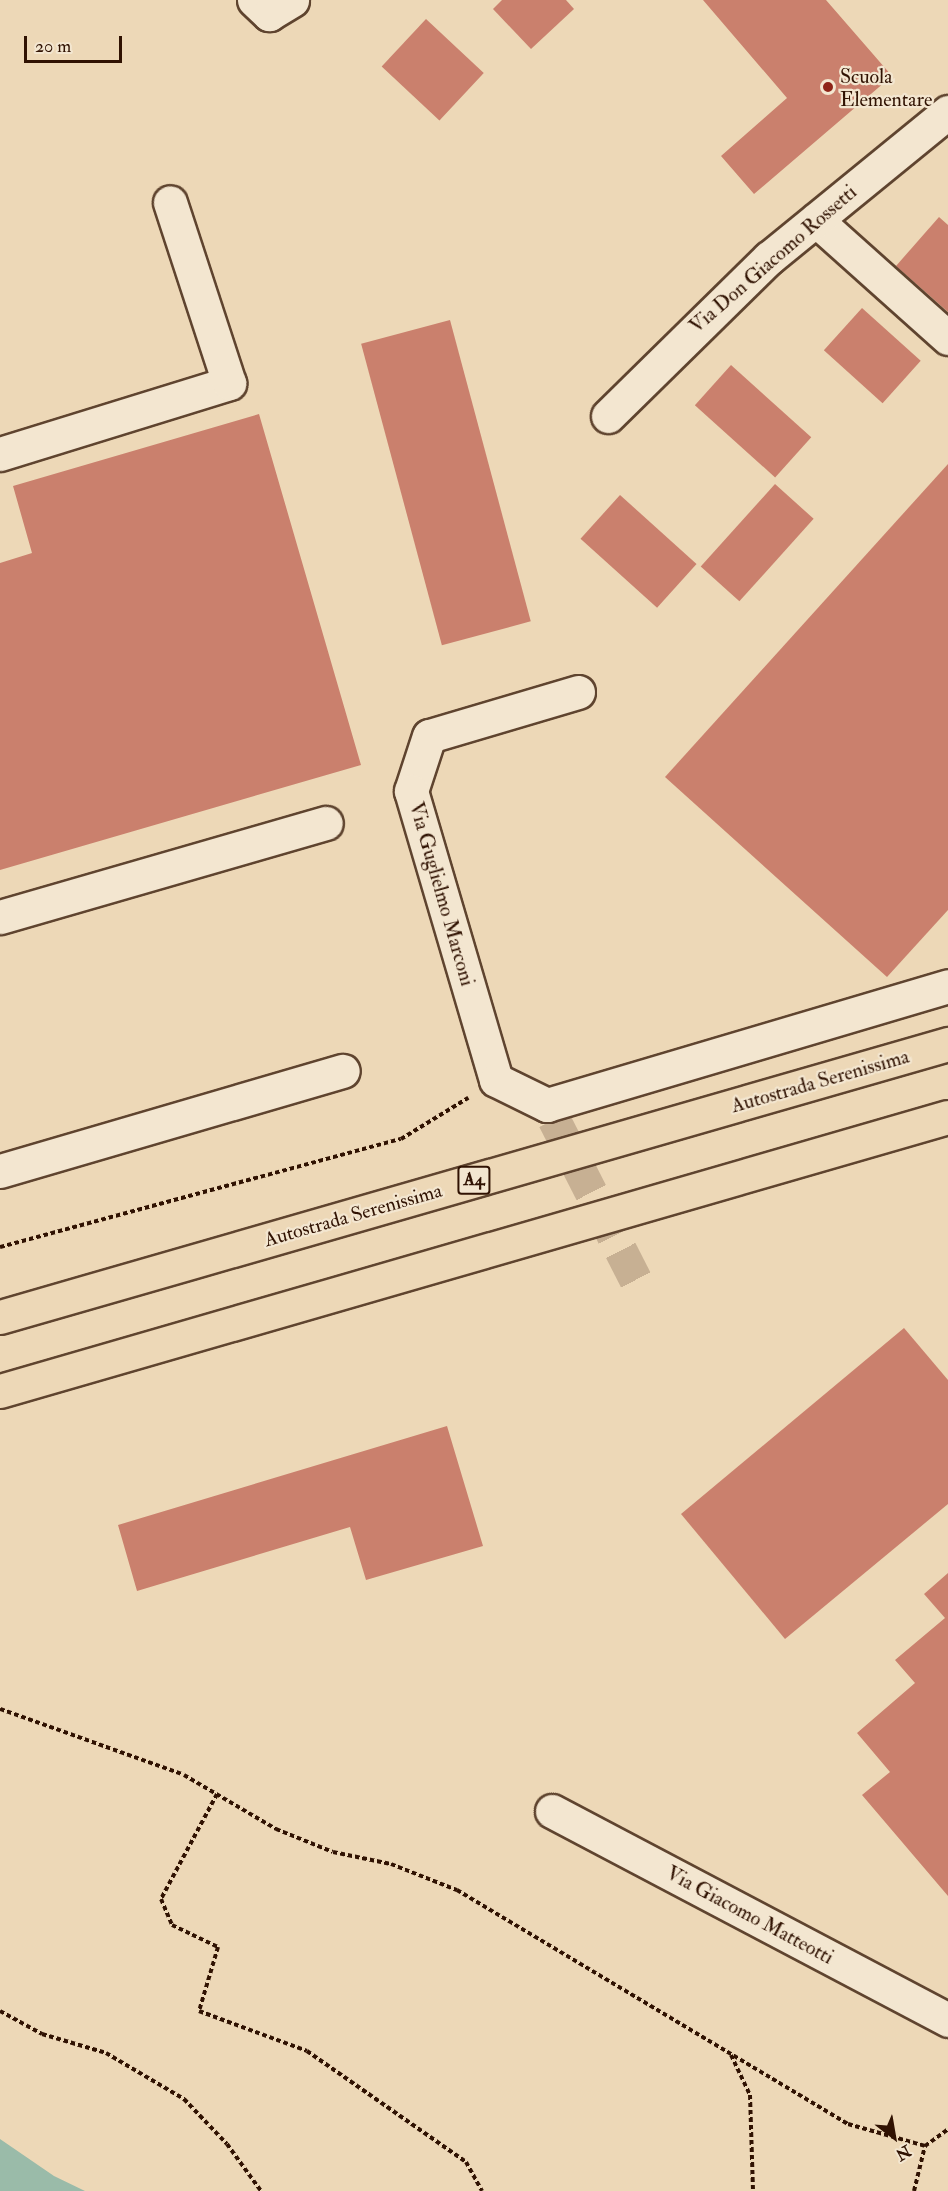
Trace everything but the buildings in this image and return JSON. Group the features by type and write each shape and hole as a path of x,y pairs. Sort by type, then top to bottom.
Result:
{"highway":[{"name":"Autostrada Serenissima","path":"0,1317 948,1044"},
{"path":"0,1391 948,1118"}],"street":[{"path":"255,0 269,14 292,0"},
{"name":"Via Don Giacomo Rossetti","path":"608,416 695,326 816,220 948,112"},
{"path":"0,454 229,383 170,202"},
{"path":"816,220 948,338"},
{"name":"Via Guglielmo Marconi","path":"496,1080 411,791 429,736 578,692"},
{"path":"0,917 326,823"},
{"path":"496,1080 551,1112 948,986"},
{"path":"0,1171 343,1071"},
{"name":"Via Giacomo Matteotti","path":"552,1811 948,2020"}],"path":[{"path":"0,1247 401,1139 496,1080"},
{"path":"0,1709 184,1774 276,1829 333,1852 391,1864 457,1890 848,2124 926,2146"},
{"path":"217,1794 161,1899 172,1925 218,1947 199,2012 307,2051 466,2162 482,2191"},
{"path":"0,2011 42,2034 106,2053 184,2099 227,2144 261,2191"},
{"path":"731,2055 750,2095 753,2191"},
{"path":"914,2191 926,2146 948,2129"}],"shaded area":[{"path":"0,2139 54,2176 85,2191 0,2191"}],"tunnel":[{"path":"554,1119 636,1280"}],"place":[{"name":"Scuola Elementare","path":"828,87"}]}
